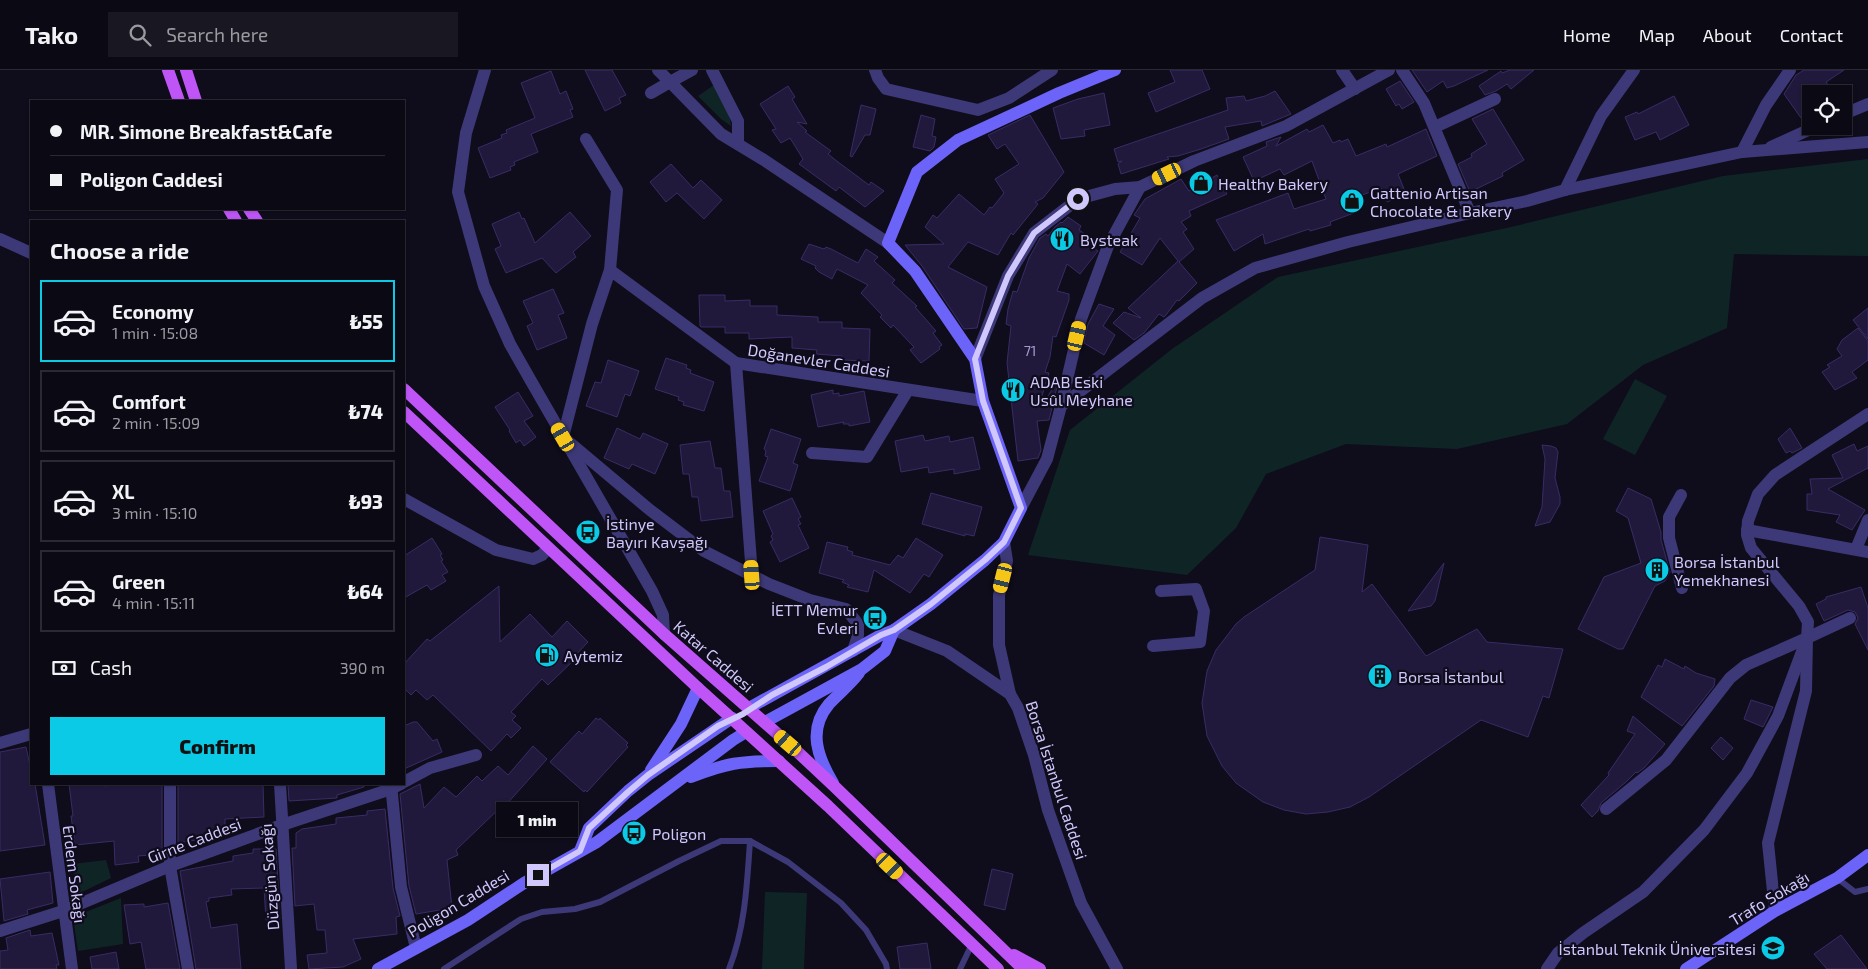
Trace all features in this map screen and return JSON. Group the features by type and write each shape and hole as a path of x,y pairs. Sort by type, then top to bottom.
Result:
{"main road":[{"path":"168,70 179,100"},
{"path":"186,70 196,100"},
{"name":"Katar Caddesi","path":"405,390 664,634 765,722 834,786 1023,969"},
{"name":"Katar Caddesi","path":"405,413 698,688 828,806 998,969"},
{"path":"548,548 560,535"},
{"path":"732,718 743,714 749,708"},
{"path":"746,732 765,722"},
{"path":"1002,950 1024,959 1040,969"}],"street":[{"path":"485,70 466,133 458,192 484,286 510,344 652,591 663,615 664,634"},
{"path":"658,70 721,134 888,243 915,272 975,359 983,401 1021,508"},
{"path":"651,93 692,70"},
{"path":"712,70 738,121 738,144"},
{"path":"875,70 886,89 978,110 1009,98 1052,70"},
{"path":"888,243 917,172 958,140 1059,93 1116,70"},
{"path":"1342,70 1354,89"},
{"path":"975,359 1008,276 1034,233 1078,199 1116,189 1140,188 1194,161 1286,126 1389,70"},
{"path":"1402,70 1424,103 1470,213"},
{"path":"1565,190 1600,116 1634,70"},
{"path":"1742,152 1766,105 1790,70"},
{"path":"1435,127 1495,99"},
{"path":"1852,111 1868,104"},
{"path":"986,107 994,124"},
{"path":"1764,151 1802,133"},
{"path":"563,437 592,324 610,270 617,190 586,139"},
{"path":"1061,406 1202,298 1254,268 1348,242 1527,201 1565,190 1742,152 1868,142"},
{"path":"749,708 881,635 894,630 931,604 1004,542 1047,459 1081,318 1108,246 1140,188"},
{"path":"0,239 30,253"},
{"name":"Doğanevler Caddesi","path":"610,270 736,363 983,401"},
{"path":"736,363 752,575"},
{"path":"812,453 867,457 908,390"},
{"path":"1775,911 1768,843 1806,691 1808,622 1799,606 1751,548 1747,530 1748,522 1758,494 1775,475 1868,414"},
{"path":"563,437 650,510 704,551 769,584 810,600 846,609 858,624 858,635 853,651"},
{"path":"1681,495 1669,517 1670,538 1682,588"},
{"path":"405,500 496,550 534,559 548,548"},
{"path":"1747,530 1862,550 1868,520"},
{"path":"1004,542 1007,561 999,595 999,645 1010,694"},
{"path":"1153,646 1200,642 1204,611 1196,588 1161,591"},
{"path":"1606,809 1666,760 1730,678 1746,665 1850,618"},
{"path":"765,722 862,669 885,651 894,630"},
{"name":"Borsa İstanbul Caddesi","path":"894,630 948,650 1010,694 1018,708 1034,755 1048,810 1081,903 1117,969"},
{"path":"1547,969 1558,953 1583,933 1643,892 1704,830 1747,773 1778,716 1807,638"},
{"path":"834,786 819,756 815,738 816,729 828,706 851,684 862,669"},
{"path":"648,775 681,724 698,688"},
{"path":"580,851 589,828 628,792 648,775 732,718"},
{"name":"Poligon Caddesi","path":"378,969 468,920 524,883 597,842 746,732"},
{"path":"0,743 30,734"},
{"name":"Girne Caddesi","path":"405,781 430,768 476,755"},
{"path":"675,784 716,767 745,761 779,761"},
{"name":"Erdem Sokağı","path":"48,785 72,969"},
{"path":"170,785 170,866 188,969"},
{"name":"Düzgün Sokağı","path":"280,785 291,969"},
{"path":"397,785 401,887 416,948"},
{"name":"Girne Caddesi","path":"0,931 63,911 170,866 397,785"},
{"name":"Trafo Sokağı","path":"1686,969 1775,911 1837,878 1868,855"}],"lane":[{"path":"444,969 521,918 542,912 575,909 600,902 721,841 750,841 788,862 841,902 866,930 887,969"},
{"path":"729,969 740,934 746,896 750,841"},
{"path":"1837,878 1855,892 1868,889"},
{"path":"960,969 972,944"}],"green space":[{"path":"714,85 729,112 731,126 721,119 698,96"},
{"path":"1868,159 1868,256 1734,254 1727,328 1643,365 1567,424 1457,449 1346,444 1266,474 1236,528 1187,575 1028,555 1070,430 1172,349 1278,277 1511,227 1723,176"},
{"path":"1635,379 1667,396 1635,455 1603,439"},
{"path":"106,860 111,878 76,895 73,864"},
{"path":"765,892 807,893 804,969 762,969"},
{"path":"121,898 123,944 78,951 73,917"}],"building":[{"path":"585,70 612,70 626,95 619,98 621,103 605,111"},
{"path":"1170,70 1202,70 1210,89 1156,112 1148,93 1175,82"},
{"path":"1412,70 1488,70 1447,88 1443,81 1427,92"},
{"path":"1510,70 1534,70 1511,89 1507,84 1485,95 1479,86 1501,71 1502,73"},
{"path":"1804,70 1844,70 1826,82 1828,85 1802,85 1801,118 1784,94 1796,75"},
{"path":"551,71 560,94 566,91 573,109 570,110 573,117 531,134 538,152 514,162 515,165 510,167 511,170 490,178 478,148 502,138 501,135 507,133 506,130 535,118 521,83"},
{"path":"1400,81 1414,102 1402,109 1399,104 1396,106 1386,89"},
{"path":"788,86 795,97 792,99 807,124 797,122 807,131 805,132 831,151 828,154 838,162 869,185 871,182 884,191 865,207 839,187 836,191 799,164 803,159 790,138 781,143 772,130 776,129 760,104"},
{"path":"1275,91 1291,114 1262,126 1261,121 1225,127 1229,139 1178,156 1167,157 1169,159 1121,174 1118,164 1122,161 1118,162 1114,149 1228,110 1226,98 1244,96 1246,101"},
{"path":"1104,93 1110,125 1084,130 1085,136 1061,139 1053,108 1078,99"},
{"path":"1674,96 1689,125 1660,140 1656,132 1635,140 1625,117 1637,112 1638,114"},
{"path":"861,105 876,109 870,135 865,135 852,157 850,156"},
{"path":"1493,109 1524,160 1502,173 1503,176 1470,192 1458,164 1472,157 1471,154 1487,144 1472,119"},
{"path":"921,115 935,119 932,136 936,137 934,147 930,151 913,147"},
{"path":"1030,115 1064,172 1043,198 1035,202 1038,204 1013,235 1011,233 998,255 968,242 948,267 987,287 977,328 964,329 922,266 905,245 944,244 925,227 933,215 937,218 959,194 984,215 990,207 992,208 1004,193 995,179 1019,164 1005,144 997,149 988,135"},
{"path":"1323,125 1333,143 1348,139 1356,156 1386,144 1387,147 1426,129 1437,156 1398,174 1406,194 1387,202 1381,188 1354,198 1359,211 1330,222 1331,225 1310,231 1309,229 1265,244 1263,234 1234,251 1216,220 1288,193 1294,209 1326,199 1312,161 1284,175 1280,169 1254,181 1243,157 1267,146 1266,142 1281,137 1276,146 1307,129 1309,132"},
{"path":"671,164 693,188 701,180 722,200 704,219 677,193 666,202 650,182"},
{"path":"1217,175 1227,194 1189,211 1191,216 1181,222 1187,229 1183,232 1194,249 1179,262 1197,283 1179,301 1177,300 1164,317 1159,314 1144,333 1134,340 1113,323 1124,312 1141,318 1128,308 1178,261 1160,238 1142,265 1120,252 1140,218 1134,215 1145,199 1181,179 1189,191"},
{"path":"519,212 522,219 524,218 535,243 570,212 591,236 573,252 576,257 556,273 542,258 506,273 495,249 501,246 492,224"},
{"path":"1068,217 1081,226 1079,230 1085,234 1080,239 1098,251 1080,274 1067,264 1057,291 1069,294 1069,300 1056,337 1053,336 1050,357 1045,372 1049,373 1041,399 1045,401 1059,378 1053,404 1049,420 1037,421 1041,450 1038,458 1018,461 1007,363 1011,326 1006,324 1008,309 1013,291 1017,292 1029,258 1040,238 1046,234 1048,236 1055,227"},
{"path":"809,244 824,249 826,247 858,263 866,249 878,257 874,261 895,280 892,283 917,306 915,307 936,331 933,333 942,345 939,347 940,349 921,363 910,350 914,347 893,325 891,328 880,317 882,315 861,293 868,285 837,269 832,279 819,272 815,268 816,266 801,259"},
{"path":"553,289 564,313 558,315 567,338 537,350 527,326 533,323 523,301"},
{"path":"699,295 725,295 725,301 750,300 750,306 777,306 777,315 818,317 818,322 842,322 842,328 870,329 869,361 840,360 842,356 816,354 817,350 792,348 792,337 749,339 749,333 725,333 725,327 701,327"},
{"path":"1099,304 1114,309 1103,326 1115,335 1104,355 1084,343 1088,324"},
{"path":"1868,308 1868,339 1853,320"},
{"path":"1858,328 1868,341 1868,360 1852,372 1857,378 1835,390 1822,372 1830,367 1827,365 1842,356 1837,349 1842,340"},
{"path":"666,358 687,365 686,368 691,370 690,373 714,382 704,411 683,405 684,402 678,400 679,397 655,389"},
{"path":"608,360 639,371 630,396 625,394 617,417 586,406 595,382 601,383"},
{"path":"833,390 833,394 839,393 839,396 864,391 870,422 849,426 849,424 843,424 844,422 818,427 811,395"},
{"path":"518,392 533,416 524,421 536,437 524,446 520,440 516,443 495,407"},
{"path":"617,428 640,439 643,433 668,444 655,474 632,464 629,469 604,458"},
{"path":"1790,428 1802,448 1792,453 1790,451 1786,453 1778,439"},
{"path":"771,429 801,439 793,463 798,465 790,491 759,481 768,457 765,456 766,451 764,449"},
{"path":"923,435 925,441 949,436 950,442 973,437 980,469 954,474 954,469 929,473 928,467 901,472 895,441"},
{"path":"710,441 715,468 721,468 724,491 730,491 733,517 701,521 698,497 692,497 689,474 683,474 680,445"},
{"path":"1854,444 1857,451 1868,446 1868,468 1828,489 1865,510 1852,530 1836,522 1840,515 1807,510 1807,494 1812,494 1810,479 1843,478 1832,455"},
{"path":"1542,445 1556,448 1558,452 1555,478 1560,504 1550,522 1535,526 1542,507 1545,459"},
{"name":"Borsa İstanbul Yemekhanesi","path":"1628,488 1651,499 1670,572 1665,581 1655,586 1623,649 1618,649 1578,629 1604,577 1641,563 1628,518 1616,511"},
{"path":"931,493 982,507 974,536 965,534 965,536 922,524"},
{"path":"792,498 801,517 798,519 801,524 798,525 809,548 780,562 770,542 773,540 771,536 773,534 763,511"},
{"name":"Borsa İstanbul","path":"1320,537 1368,545 1362,592 1372,584 1426,656 1477,629 1487,642 1563,649 1549,698 1543,696 1528,737 1481,720 1369,797 1350,807 1328,812 1306,814 1284,810 1263,802 1236,783 1222,766 1207,736 1202,703 1207,671 1216,650 1236,624 1315,570"},
{"path":"432,538 442,554 440,555 443,560 441,561 448,572 442,575 446,581 431,590 427,585 405,597 405,555"},
{"path":"916,538 943,555 929,577 924,574 910,593 874,570 868,592 847,587 849,585 842,582 844,580 819,573 827,542 848,547 847,550 853,552 852,555 890,565 898,555 903,558"},
{"path":"1444,563 1435,601 1431,606 1408,611"},
{"path":"499,586 500,642 530,614 552,637 567,621 588,642 572,659 574,660 548,685 542,679 511,712 516,716 512,720 521,728 511,738 507,734 491,751 433,695 427,700 416,690 411,695 405,689 405,663 427,639 430,641"},
{"path":"1861,587 1868,608 1868,650 1855,624 1858,618 1855,612 1848,610 1824,621 1816,604 1826,599 1826,597"},
{"path":"1665,659 1684,669 1685,666 1696,673 1715,679 1714,686 1682,726 1641,697 1658,665 1662,667"},
{"path":"1751,700 1773,707 1763,727 1744,719"},
{"path":"1633,716 1665,744 1644,768 1636,772 1601,803 1598,811 1592,817 1581,805 1609,775 1608,773 1635,734 1627,731"},
{"path":"596,718 599,720 600,718 628,743 626,745 628,747 587,792 585,790 584,792 550,762 579,731 582,734"},
{"path":"417,722 433,741 437,739 442,752 405,769 405,726"},
{"path":"1721,737 1733,748 1723,760 1711,748"},
{"path":"533,746 547,759 505,806 504,804 456,850 458,855 447,860 452,908 416,914 409,886 400,794 420,784 424,808 444,787 456,797 477,776 482,781 498,766 508,775"},
{"path":"26,747 30,765 30,785 35,785 45,845 0,851 0,752"},
{"path":"69,785 162,785 162,854 138,856 139,862 115,865 114,841 75,845 71,816 73,816"},
{"path":"178,785 263,785 264,817 225,819 225,835 178,843"},
{"path":"288,785 364,785 364,787 337,795 337,798 289,801"},
{"path":"385,809 393,888 400,916 396,917 397,934 353,939 361,959 343,967 309,969 307,955 327,953 325,930 317,930 314,904 295,906 292,848 296,848 296,833 302,829 336,824 336,818 367,815 367,811"},
{"path":"253,849 276,849 280,919 266,920 264,888 231,889 232,895 209,898 209,901 206,902 211,928 237,924 241,969 196,969 180,871 233,861 233,856 253,853"},
{"path":"992,869 1013,874 1005,910 984,905"},
{"path":"50,872 53,903 27,910 28,914 4,921 0,879"},
{"path":"168,903 180,969 146,969 141,942 130,944 124,905 144,904 144,907"},
{"path":"30,930 31,936 52,933 59,965 56,965 57,969 0,969 0,951 8,950 6,938"},
{"path":"1841,935 1867,969 1827,969 1814,954"},
{"path":"927,943 931,969 900,969 897,947"},
{"path":"116,952 119,969 92,969 90,957"}],"place":[{"name":"Healthy Bakery","path":"1201,183"},
{"name":"Gattenio Artisan Chocolate & Bakery","path":"1352,201"},
{"name":"Bysteak","path":"1062,239"},
{"name":"ADAB Eski Usûl Meyhane","path":"1013,390"},
{"name":"İstinye Bayırı Kavşağı","path":"588,532"},
{"name":"Borsa İstanbul Yemekhanesi","path":"1657,570"},
{"name":"İETT Memur Evleri","path":"875,618"},
{"name":"Aytemiz","path":"547,655"},
{"name":"Borsa İstanbul","path":"1380,676"},
{"name":"Poligon","path":"634,833"},
{"name":"İstanbul Teknik Üniversitesi","path":"1773,948"}],"route":[{"path":"538,875 580,851 589,828 648,775 718,726 743,714 749,708 881,635 894,630 931,604 1004,542 1021,508 983,401 975,359 1008,276 1034,233 1078,199"}]}
